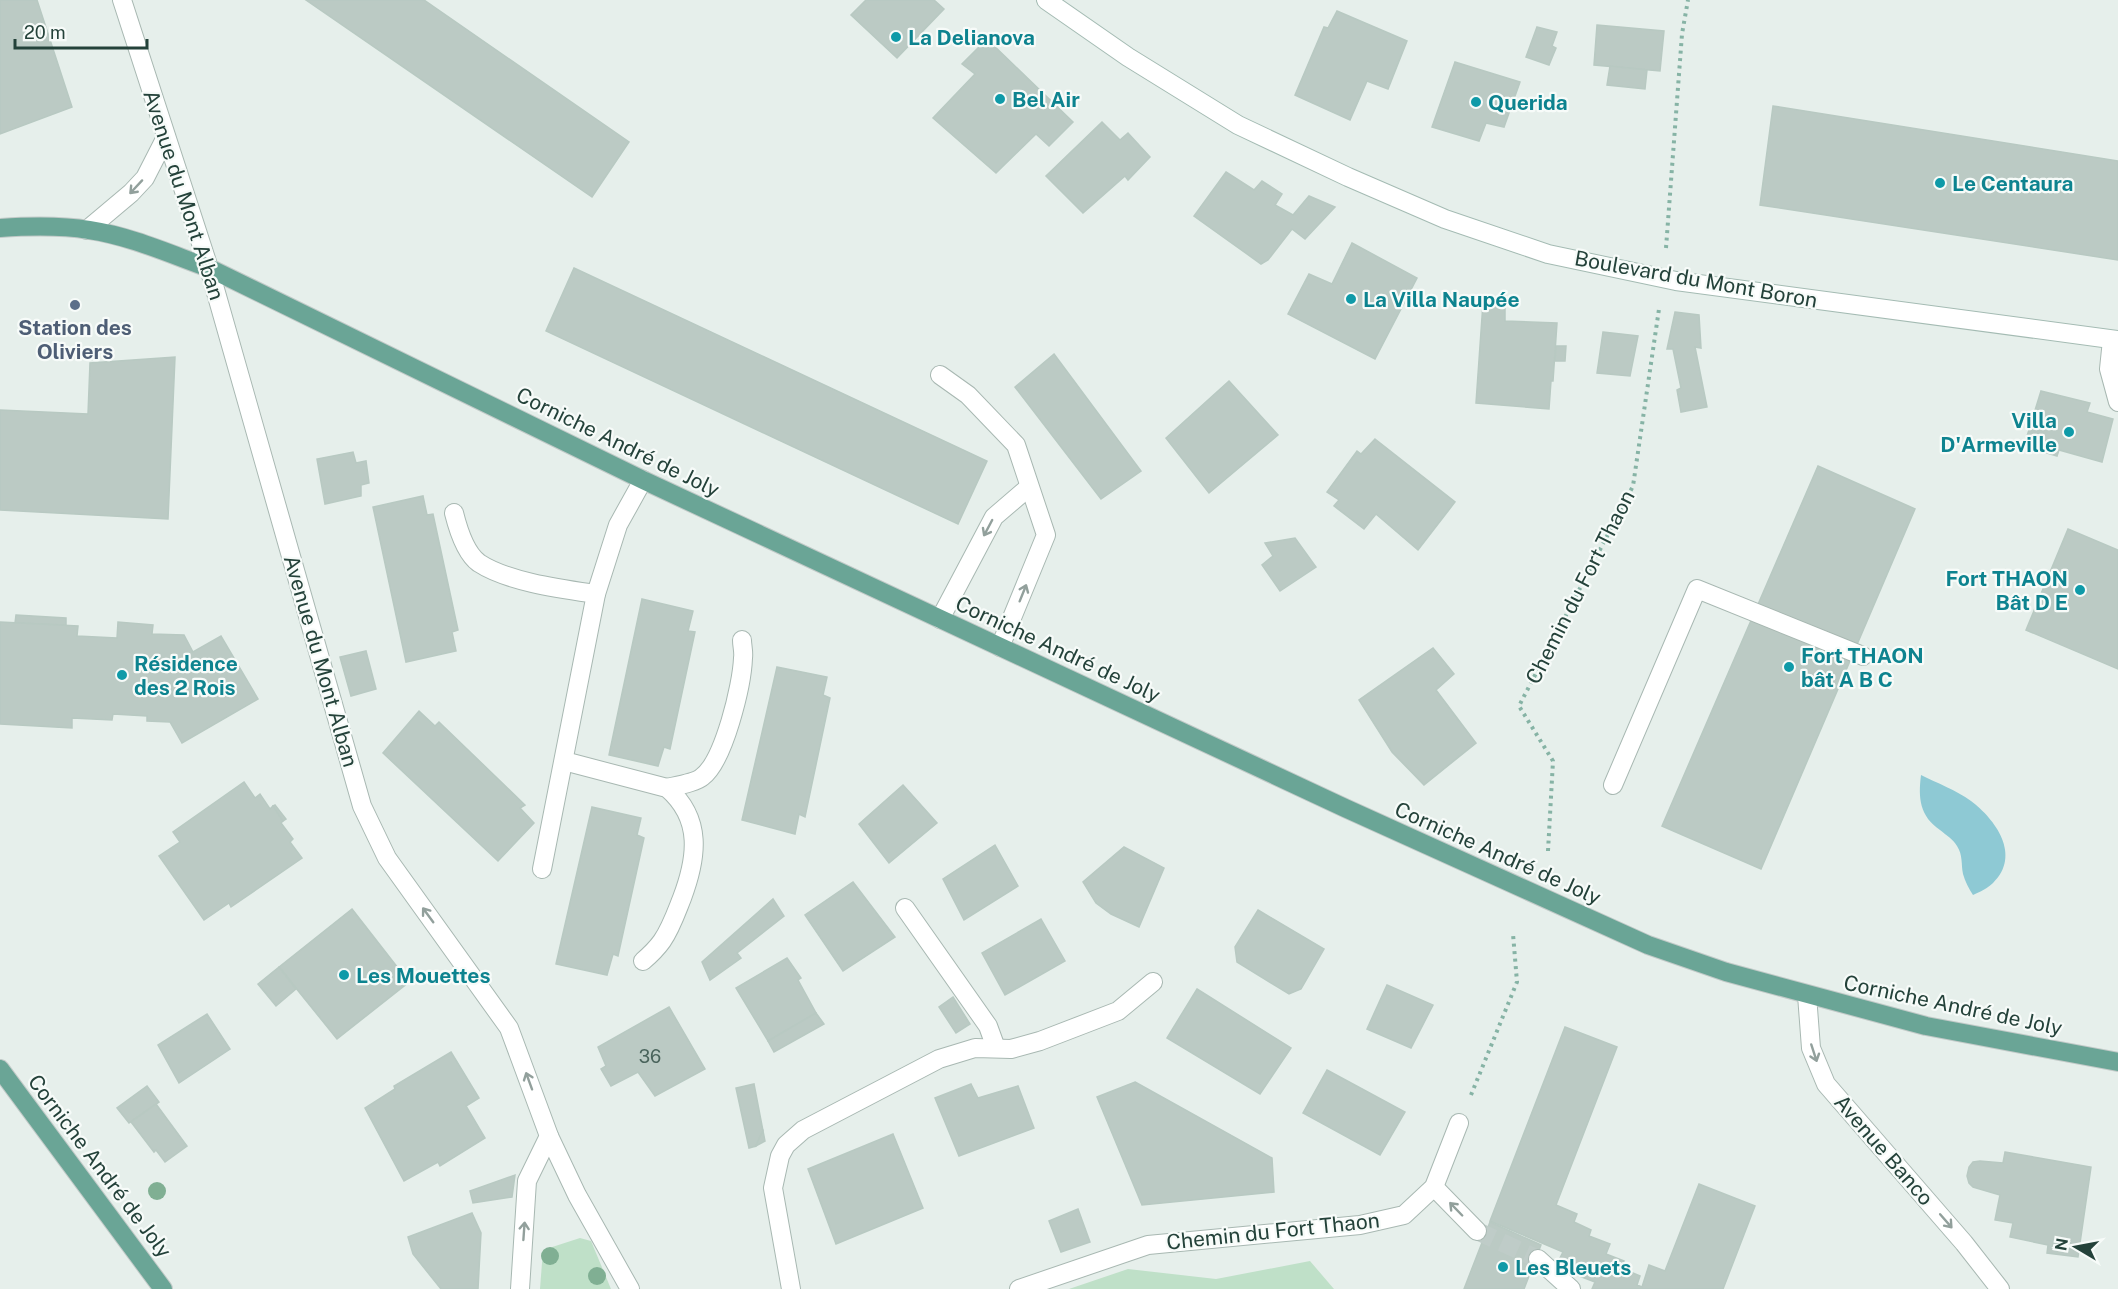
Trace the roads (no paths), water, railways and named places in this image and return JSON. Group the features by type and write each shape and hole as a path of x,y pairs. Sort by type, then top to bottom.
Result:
{"main road":[{"name":"Corniche André de Joly","path":"0,228 38,226 87,230 139,243 209,268 643,480 1345,808 1648,945 1726,972 1926,1026 2118,1062"},
{"name":"Corniche André de Joly","path":"0,1069 163,1289"}],"street":[{"name":"Avenue du Mont Alban","path":"122,0 209,268 362,806 387,858 509,1028 549,1136"},
{"name":"Boulevard du Mont Boron","path":"1046,0 1128,57 1238,125 1348,177 1445,219 1548,254 1676,281 2115,340"},
{"path":"87,230 131,193 145,178 166,137"},
{"path":"2115,340 2109,369 2118,402"},
{"path":"940,375 968,395 1016,445 1046,535 1000,647"},
{"path":"543,869 596,594 618,525 643,480"},
{"path":"940,619 994,517 1029,487"},
{"path":"454,513 459,536 477,562 512,577 561,589 596,594"},
{"path":"1613,784 1698,589 1863,656"},
{"path":"666,788 702,778 714,762 726,735 734,708 743,658 742,640"},
{"path":"564,761 666,788 680,799 690,818 695,842 691,873 662,942 644,961"},
{"path":"905,908 988,1026 996,1048"},
{"path":"791,1289 773,1188 780,1156 786,1145 803,1130 939,1059 975,1048 1011,1049 1040,1041 1118,1011 1153,982"},
{"name":"Avenue Banco","path":"1807,995 1811,1048 1826,1084 1964,1243 2000,1289"},
{"name":"Chemin du Fort Thaon","path":"1019,1289 1148,1245 1360,1225 1404,1215 1434,1187 1459,1124"},
{"path":"520,1289 527,1181 549,1136"},
{"path":"549,1136 577,1195 630,1289"},
{"path":"1434,1187 1478,1231"},
{"path":"1538,1259 1571,1289"}],"water":[{"path":"1921,775 1971,801 1989,817 1996,827 2005,849 2005,861 2001,872 1989,887 1973,895 1964,877 1959,849 1951,839 1933,825 1924,813 1920,799"}],"tunnel":[{"path":"1477,1231 1538,1259"}],"place":[{"name":"La Delianova","path":"896,37"},
{"name":"Bel Air","path":"1000,99"},
{"name":"Querida","path":"1476,102"},
{"name":"Le Centaura","path":"1940,183"},
{"name":"La Villa Naupée","path":"1351,299"},
{"name":"Station des Oliviers","path":"75,305"},
{"name":"Villa D'Armeville","path":"2069,432"},
{"name":"Fort THAON Bât D E","path":"2080,590"},
{"name":"Fort THAON bât A B C","path":"1789,667"},
{"name":"Résidence des 2 Rois","path":"122,675"},
{"name":"Les Mouettes","path":"344,975"},
{"name":"Les Bleuets","path":"1503,1267"}]}
